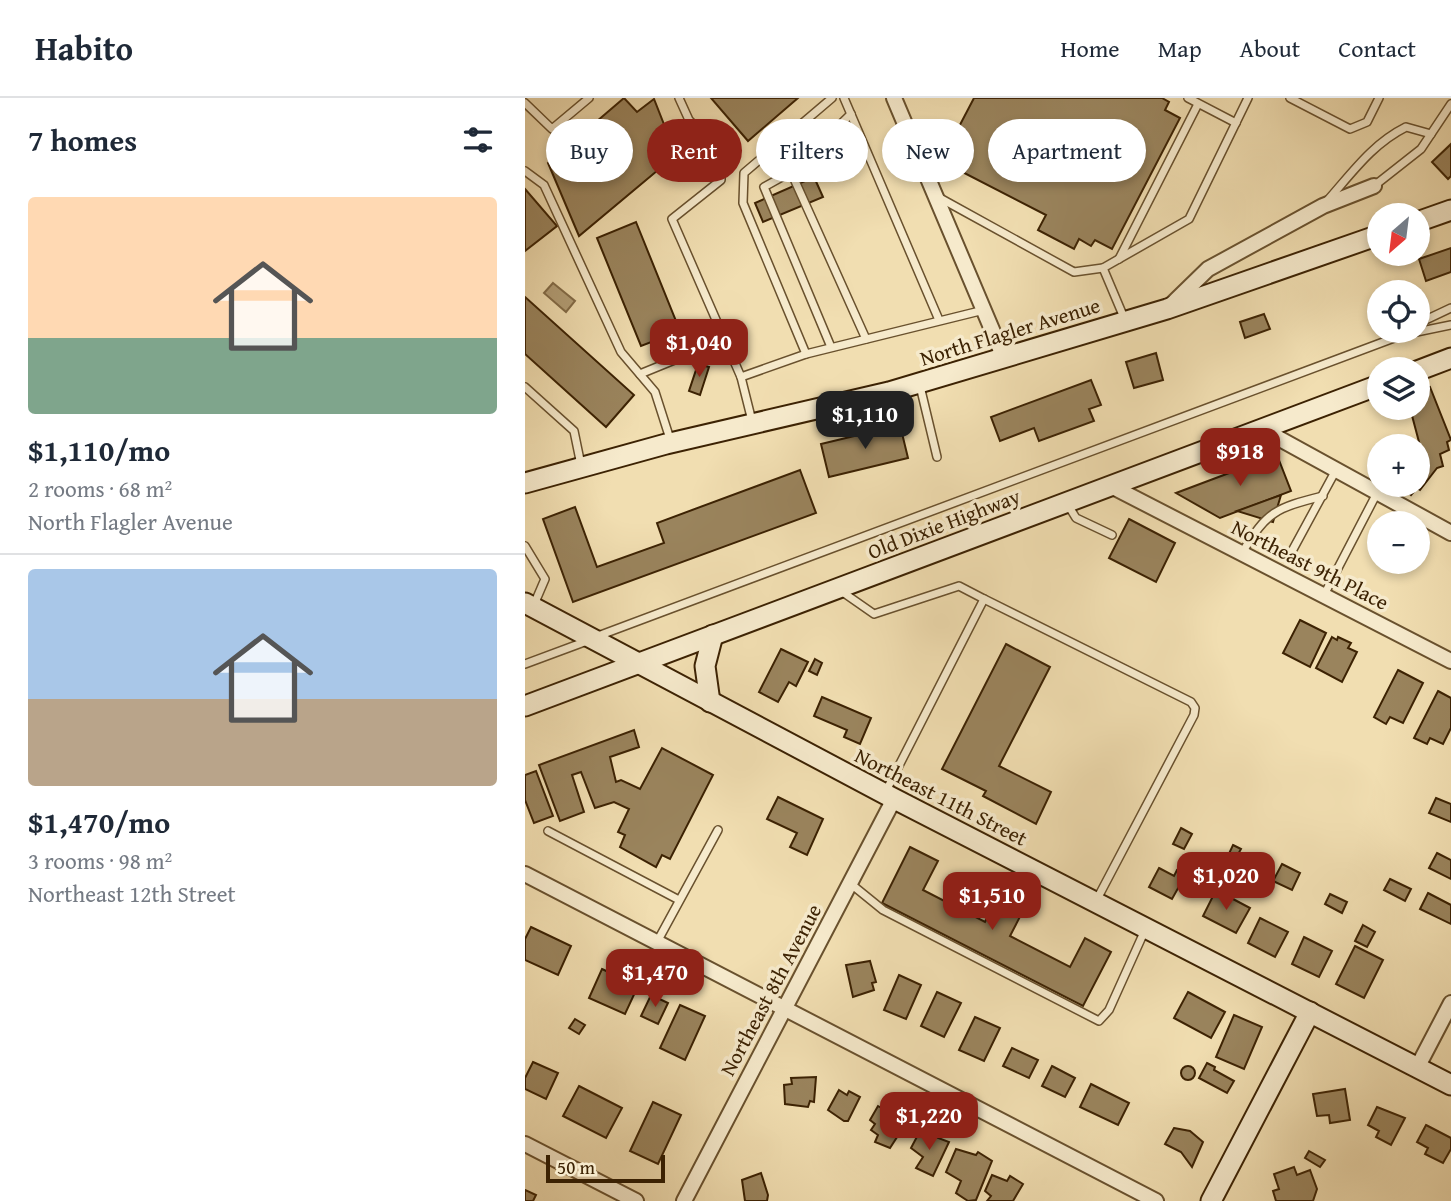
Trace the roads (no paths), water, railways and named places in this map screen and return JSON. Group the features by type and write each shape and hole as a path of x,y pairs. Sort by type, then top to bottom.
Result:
{"street":[{"path":"900,102 1004,358"},
{"path":"1167,309 1208,268 1323,206 1374,186"},
{"path":"1430,217 1451,210"},
{"name":"North Flagler Avenue","path":"525,483 671,443 920,383 1167,309 1367,239"},
{"path":"1430,366 1451,358"},
{"name":"Old Dixie Highway","path":"525,706 1367,390"},
{"path":"1262,429 1367,487"},
{"name":"Northeast 9th Place","path":"1113,486 1451,661"},
{"path":"1384,497 1451,533"},
{"name":"Northeast 11th Street","path":"529,606 890,796 1451,1085"},
{"path":"710,702 705,666 713,635"},
{"name":"Northeast 8th Avenue","path":"684,1201 851,884 890,796"},
{"path":"525,874 1156,1201"},
{"path":"1417,1068 1451,1003"},
{"path":"1212,1201 1310,1012"},
{"path":"525,1144 636,1201"}],"lane":[{"path":"525,103 552,129 589,98"},
{"path":"680,98 689,120 721,153 720,180 672,219 741,377 753,424"},
{"path":"806,354 743,203 744,173 832,98"},
{"path":"844,98 939,320"},
{"path":"1188,98 1236,123"},
{"path":"937,197 1074,272 1103,268 1189,219 1248,98"},
{"path":"1290,98 1350,129 1367,122 1379,98"},
{"path":"1119,259 1198,104"},
{"path":"1374,186 1421,149 1451,104"},
{"path":"846,119 851,114"},
{"path":"1323,206 1358,164 1394,133 1406,127 1431,134"},
{"path":"525,171 544,185 621,352 655,392 671,443"},
{"path":"774,182 764,187 831,347"},
{"path":"795,182 866,339"},
{"path":"1103,268 1126,321"},
{"path":"1430,318 1451,308"},
{"path":"741,377 831,347 984,310"},
{"path":"1430,329 1451,325"},
{"path":"525,664 1378,343"},
{"path":"640,374 689,354"},
{"path":"920,383 937,457"},
{"path":"525,387 574,430 582,468"},
{"path":"1291,554 1336,470"},
{"path":"1241,553 1259,523 1283,506 1323,496"},
{"path":"1324,595 1375,497"},
{"path":"1066,502 1076,518 1112,535"},
{"path":"525,546 545,579 529,606"},
{"path":"838,588 874,614 959,586 1191,702 1195,708 1095,902"},
{"path":"890,796 984,599"},
{"path":"657,942 717,830"},
{"path":"548,831 679,900"},
{"path":"851,884 883,910 1099,1021 1109,1010 1146,928"}]}
